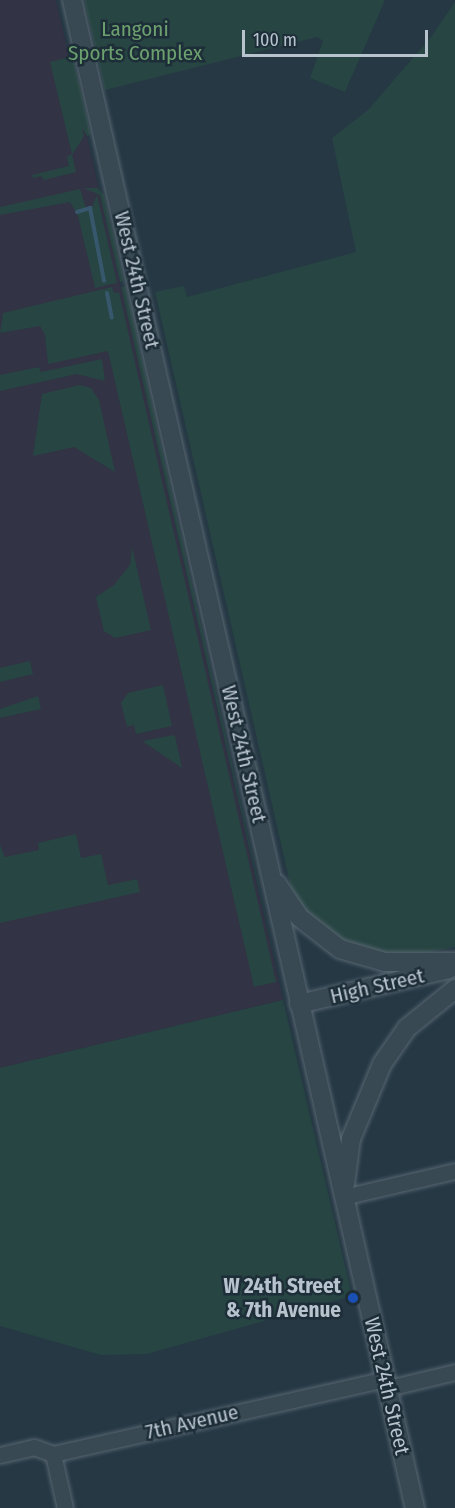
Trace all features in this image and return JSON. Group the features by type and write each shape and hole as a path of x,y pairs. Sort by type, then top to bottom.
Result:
{"street":[{"name":"West 24th Street","path":"72,0 415,1508"},
{"path":"271,876 299,917 340,949 385,962 455,962"},
{"name":"High Street","path":"299,1004 455,968"},
{"path":"455,989 407,1028 382,1064 351,1138 343,1197 455,1171"},
{"name":"7th Avenue","path":"0,1455 34,1447 53,1454 387,1383 455,1372"},
{"path":"53,1454 65,1508"}],"shaded area":[{"path":"0,0 56,0 283,1000 0,1068"}],"green space":[{"name":"Langoni Sports Complex","path":"84,0 385,0 345,92 310,78 323,41 317,37 105,90"},
{"path":"455,2 455,947 409,956 389,955 347,944 307,914 292,892 155,292 184,286 187,297 356,252 332,138 368,110 431,37"},
{"path":"73,56 91,135 87,136 82,128 84,136 72,155 76,172 44,180 41,176 33,178 32,175 69,166 67,157 72,154 50,62"},
{"path":"83,188 98,188 104,195 124,281 120,282 100,195"},
{"path":"80,189 86,208 92,207 97,195 117,283 95,288 78,216 70,202 0,215 0,207"},
{"path":"112,287 114,293 119,292 276,982 254,987 108,351 48,364 45,335 40,326 0,333 3,313"},
{"path":"121,287 126,287 280,981"},
{"path":"102,359 105,381 77,374 0,391 0,375 39,367 41,372"},
{"path":"80,385 91,388 99,400 115,472 74,447 33,456 42,394"},
{"path":"132,547 151,630 115,638 104,631 96,597 114,585 130,565"},
{"path":"30,661 33,674 0,682 0,668"},
{"path":"163,685 172,726 136,734 134,725 127,727 121,703 128,693"},
{"path":"38,696 41,709 0,718 0,709"},
{"path":"175,736 182,768 142,741"},
{"path":"76,834 81,858 101,854 108,885 137,879 140,892 0,923 0,845 5,857 39,850 38,843"},
{"path":"283,1000 352,1296 147,1354 101,1355 0,1326 0,1068"}],"waterway":[{"path":"77,212 90,208 104,281"},
{"path":"107,293 112,318"}],"place":[{"name":"W 24th Street & 7th Avenue","path":"353,1298"}]}
